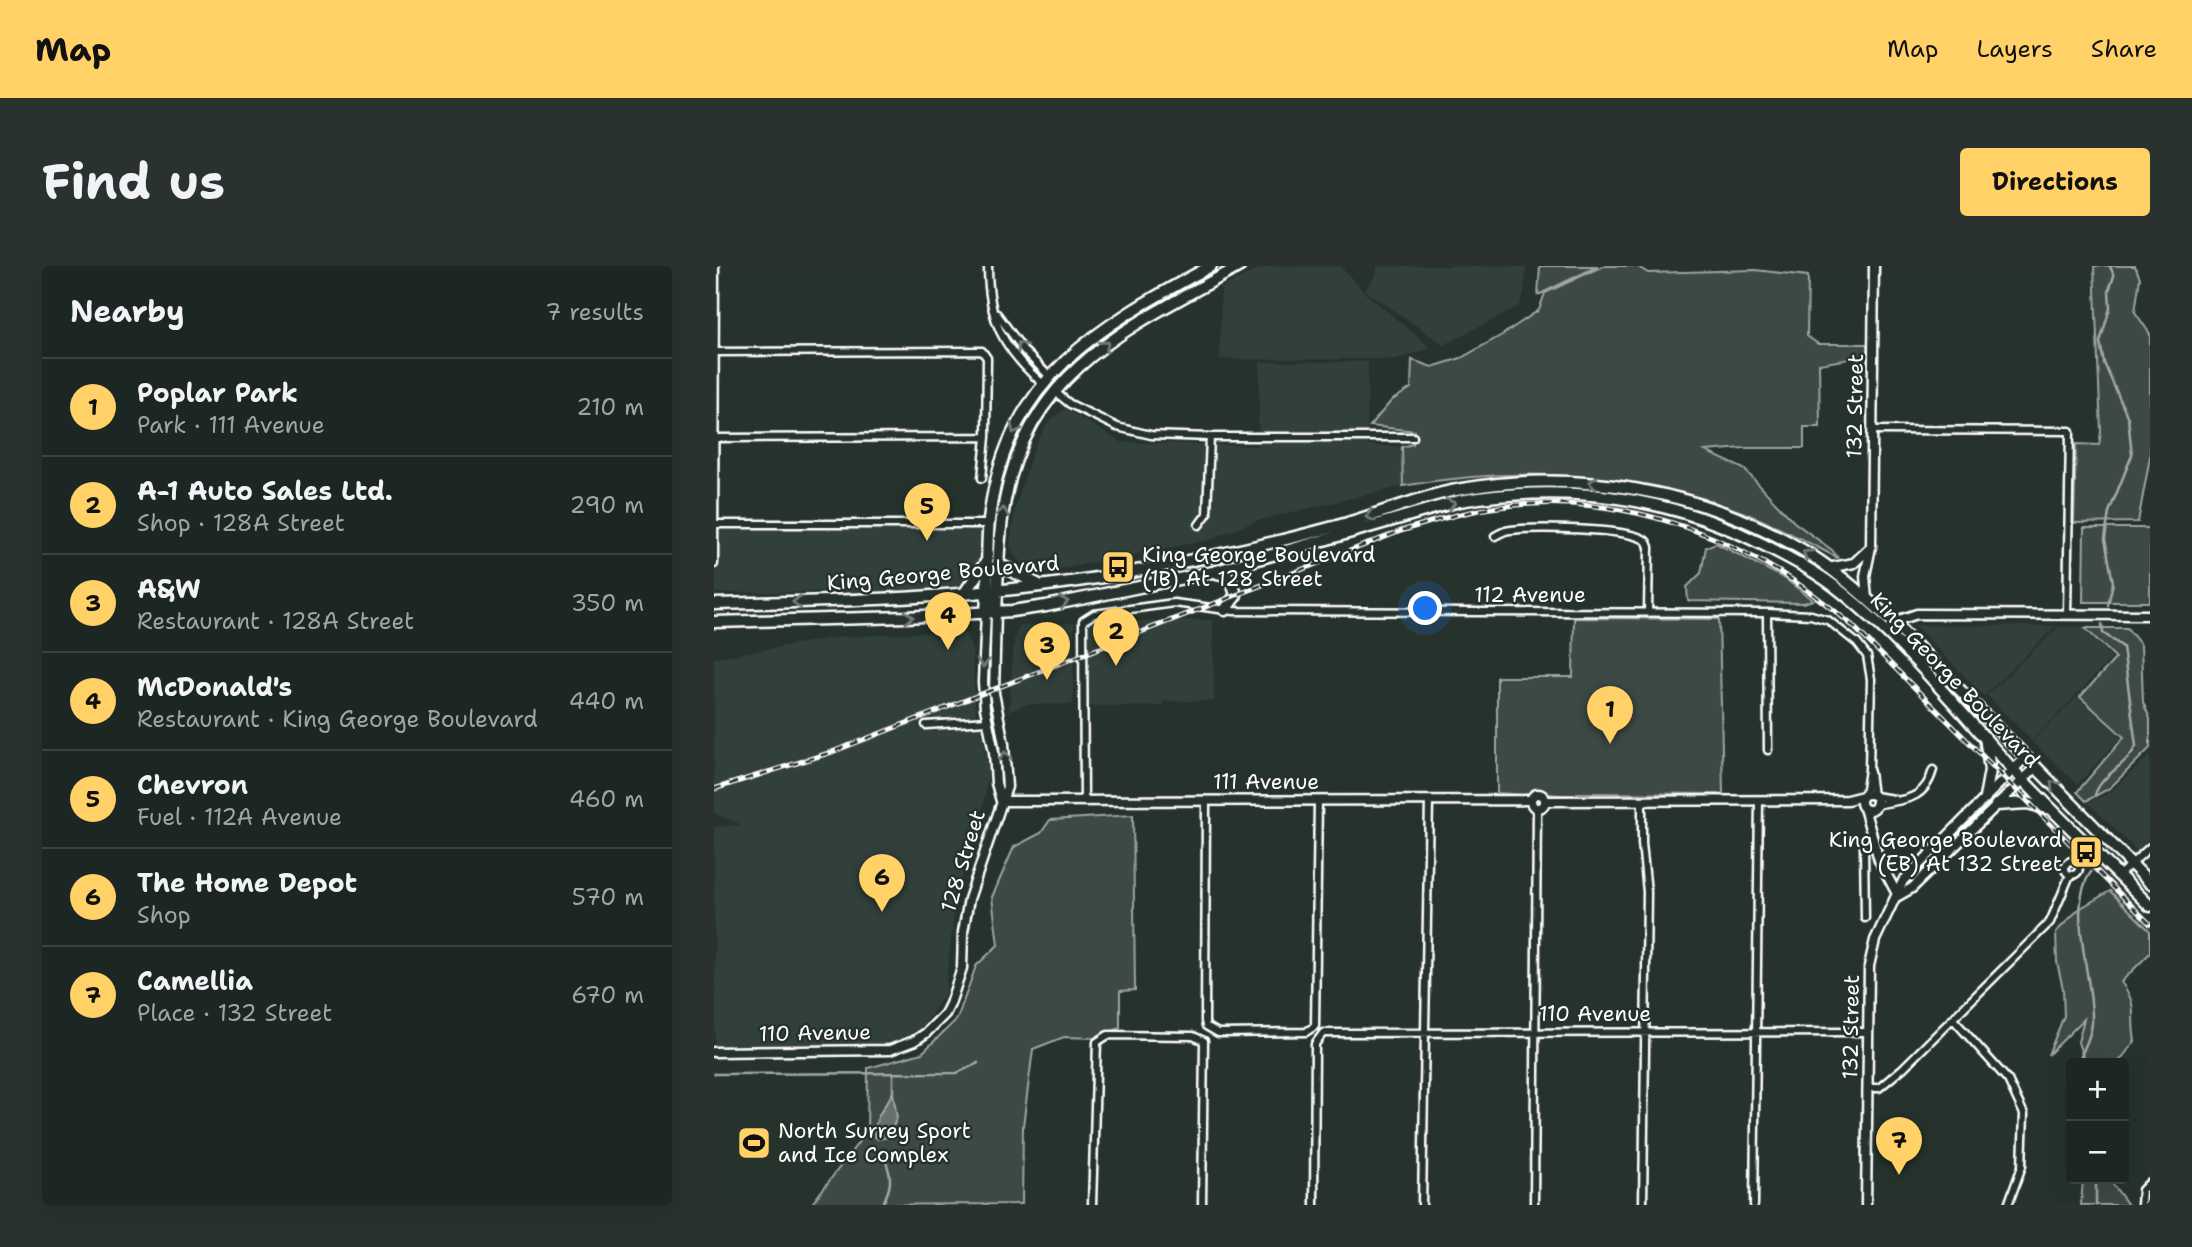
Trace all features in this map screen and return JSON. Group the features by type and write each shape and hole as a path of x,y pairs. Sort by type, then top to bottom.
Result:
{"main road":[{"path":"993,593 986,562 989,524 996,478 1016,425 1046,380 1114,320 1210,266"},
{"path":"993,593 1009,482 1029,431 1055,391 1090,357 1125,330 1240,266"},
{"name":"132 Street","path":"1867,599 1865,574 1871,547 1874,266"},
{"path":"1046,380 1055,391"},
{"name":"King George Boulevard","path":"714,604 865,601 993,593 1125,574 1231,551 1336,526 1458,490 1547,481 1621,486 1684,501 1742,520 1804,551 1828,568 1893,622 2150,883"},
{"name":"King George Boulevard","path":"714,622 841,620 991,612 1046,606 1213,572 1459,501 1521,494 1582,494 1650,502 1707,518 1737,531 1808,569 1843,593 1954,701 2013,769 2150,906"},
{"path":"1828,568 1854,563 1871,547"},
{"path":"963,595 986,562"},
{"path":"998,564 1042,586"},
{"path":"1213,572 1232,579 1236,595 1225,610"},
{"name":"128 Street","path":"993,593 983,682 986,721 994,752 996,783 1001,801"},
{"name":"128 Street","path":"914,1041 945,1014 957,987 962,968 966,915 1007,787 1004,744 994,693 991,612"},
{"path":"1879,627 1917,614 2150,615"},
{"path":"1985,737 1990,770 1985,798"},
{"name":"132 Street","path":"1866,1205 1869,966 1873,945 1903,881 2026,757"},
{"path":"1545,801 1869,801 1873,835 1880,860 1898,896 1912,888 2036,767"},
{"path":"1537,794 1543,796 1545,801 1544,806 1537,808 1531,805 1530,800 1537,794"},
{"name":"111 Avenue","path":"1001,801 1530,800"},
{"path":"1996,805 2027,803 2054,810"},
{"name":"110 Avenue","path":"714,1052 890,1050 914,1041"}],"street":[{"path":"714,564 715,266"},
{"path":"989,266 990,295 997,328 1008,347 1046,380"},
{"path":"715,352 982,351 987,358 986,437 982,478"},
{"path":"1055,391 1070,404 1129,431 1152,435 1413,437"},
{"path":"1873,430 2070,431 2067,615"},
{"path":"715,438 986,437"},
{"path":"1199,525 1207,514 1210,437"},
{"path":"715,524 989,524"},
{"path":"1495,536 1508,530 1563,528 1622,533 1646,541 1649,547 1648,613"},
{"name":"112 Avenue","path":"1084,800 1083,621 1094,614 1174,603 1225,610 1767,613 1819,617 1849,635 1864,650 1871,669 1869,801"},
{"path":"1767,613 1768,750"},
{"path":"926,725 986,721"},
{"path":"1869,801 1919,794 1927,786 1933,770"},
{"path":"1206,800 1205,1020 1206,1026 1218,1033 1306,1032 1316,1022 1318,800"},
{"path":"1422,1205 1429,800"},
{"path":"1642,800 1642,843 1647,891 1643,1205"},
{"path":"1754,1205 1759,800"},
{"path":"1534,1205 1537,808"},
{"path":"1864,846 1865,918"},
{"path":"2119,875 2150,847"},
{"path":"1865,866 1880,860"},
{"path":"1867,1088 1879,1088 1903,1068 2050,922 2070,875"},
{"path":"1953,1019 2008,1080 2024,1114 2022,1166 2008,1205"},
{"name":"110 Avenue","path":"1314,1205 1315,1044 1323,1033 1868,1032"},
{"path":"1093,1205 1097,1042 1108,1035 1197,1036 1204,1041 1202,1205"},
{"path":"2141,1203 2142,1190 2150,1182"}],"shaded area":[{"path":"1264,266 1340,266 1367,295 1431,348 1396,359 1220,359 1221,288"},
{"path":"1377,266 1526,266 1524,293 1519,306 1444,345 1365,290 1377,273"},
{"path":"1540,266 1598,266 1538,295"},
{"path":"1603,266 1637,266 1648,273 1755,270 1808,276 1807,336 1818,344 1867,344 1867,356 1819,364 1820,427 1804,427 1804,448 1705,451 1744,469 1794,522 1832,550 1838,558 1742,512 1701,498 1617,480 1574,476 1488,476 1403,486 1402,447 1413,444 1415,431 1370,426 1391,401 1411,388 1412,360 1432,367 1461,358 1539,310 1545,293"},
{"path":"2094,266 2135,266 2140,278 2135,312 2150,334 2150,457 2138,522 2074,523 2076,444 2099,445 2101,432"},
{"path":"1260,362 1368,362 1367,445 1402,447 1403,486 1255,521 1209,540 1046,572 1023,564 1015,556 1010,546 1015,508 1033,451 1047,424 1054,417 1065,409 1121,442 1258,446"},
{"path":"714,525 981,525 979,568 967,582 948,590 714,593"},
{"path":"2084,528 2150,528 2150,602 2083,602"},
{"path":"1716,543 1784,578 1813,600 1804,603 1688,601 1687,587 1701,573 1706,547"},
{"path":"1574,618 1719,619 1723,794 1497,793 1497,677 1573,677"},
{"path":"1213,620 1214,701 1163,701 1162,706 1089,706 1089,622"},
{"path":"1074,623 1073,704 1026,704 1009,712 1014,640 1019,626"},
{"path":"1914,625 2056,626 1984,696"},
{"path":"2059,626 2083,627 2112,658 2032,741 1987,695"},
{"path":"2085,628 2127,628 2141,645 2143,702 2150,719 2150,748 2110,788 2086,801 2077,792 2124,737 2080,697 2116,658"},
{"path":"962,631 966,634 972,651 976,717 918,724 918,729 980,727 988,773 983,807 955,903 945,993 924,1025 904,1039 880,1046 715,1046 714,827 742,825 714,813 714,658 839,637"},
{"path":"2077,697 2121,737 2078,784 2032,742"},
{"path":"2150,755 2150,838 2137,851 2087,802 2108,794"},
{"path":"1133,815 1135,990 1120,991 1120,1028 1095,1038 1064,1037 1033,1049 1023,1126 1022,1204 811,1205 867,1131 868,1068 922,1053 957,1019 976,966 998,945 992,897 1014,847 1041,833 1050,820"},
{"path":"2110,891 2150,931 2150,953 2121,982 2132,1004 2135,1041 2122,1058 2083,1058 2078,1042 2084,1019 2048,1055 2064,1016 2056,932 2079,909"},
{"path":"893,1092 897,1118 888,1137 878,1139 874,1136 876,1123"},
{"path":"2083,1184 2113,1184 2128,1205 2081,1205"}],"waterway":[{"path":"2108,605 2113,583 2105,539 2109,512 2132,455 2128,418 2104,363 2100,342 2110,308 2109,290 2114,276 2110,266"},
{"path":"2095,795 2103,781 2127,759 2136,746 2123,647 2103,633 2102,624"},
{"path":"2081,1058 2092,1022 2080,924 2080,905 2091,872"},
{"path":"714,1074 957,1073 978,1063"},
{"path":"893,1074 893,1092"},
{"path":"882,1205 890,1183 885,1160"},
{"path":"2096,1184 2096,1205"}],"railway":[{"path":"714,789 832,752 1401,531 1437,520 1499,507 1548,504 1596,506 1689,528 1775,569 1815,596 1853,626 2150,924"}],"place":[{"name":"Chevron","path":"927,541"},
{"name":"King George Boulevard (1B) At 128 Street","path":"1118,567"},
{"name":"McDonald's","path":"948,650"},
{"name":"A-1 Auto Sales Ltd.","path":"1116,666"},
{"name":"A&W","path":"1047,680"},
{"name":"Poplar Park","path":"1610,744"},
{"name":"King George Boulevard (EB) At 132 Street","path":"2086,852"},
{"name":"The Home Depot","path":"882,912"},
{"name":"North Surrey Sport and Ice Complex","path":"754,1143"},
{"name":"Camellia","path":"1899,1175"}]}
